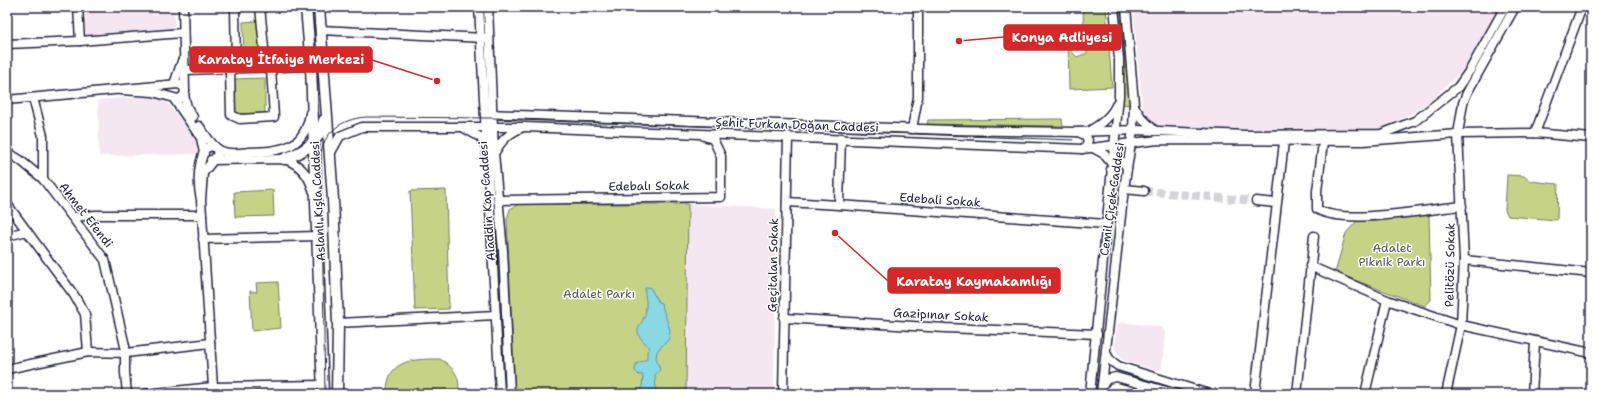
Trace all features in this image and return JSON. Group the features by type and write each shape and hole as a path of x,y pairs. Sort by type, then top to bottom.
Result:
{"main road":[{"name":"Aslanlı Kışla Caddesi","path":"306,7 318,236 323,389"},
{"name":"Aslanlı Kışla Caddesi","path":"319,7 325,108 330,155 338,323 337,394"},
{"path":"284,159 302,151 312,144 317,138 324,125 325,108"}],"street":[{"path":"78,7 80,42"},
{"path":"121,90 153,92 180,99 185,93 182,33 183,7"},
{"path":"235,7 231,114 240,119 274,117 260,7"},
{"name":"Aladdin Kap Caddesi","path":"479,7 486,38 493,114 489,126 486,147 500,394"},
{"name":"Aladdin Kap Caddesi","path":"488,7 484,114 489,126 494,153 503,251 510,394"},
{"path":"912,129 918,97 918,7"},
{"name":"Cemil Çiçek Caddesi","path":"1090,394 1112,167 1111,146 1115,130 1118,100 1119,59 1114,7"},
{"name":"Cemil Çiçek Caddesi","path":"1102,390 1124,189 1134,130 1134,104 1126,7"},
{"name":"Şehit Furkan Doğan Caddesi","path":"484,114 912,129 1076,132 1134,130 1222,135 1380,134 1395,130 1416,121 1458,87 1470,70 1505,7"},
{"name":"Pelitözü Sokak","path":"1446,394 1461,325 1464,260 1458,134 1463,103 1467,93 1515,7"},
{"path":"1535,132 1582,7"},
{"path":"320,30 486,38"},
{"path":"7,44 80,42 182,33"},
{"path":"183,52 181,67 170,92 201,138 206,158 212,160 284,159 295,164 306,173 315,197"},
{"path":"185,70 310,66"},
{"path":"7,100 121,90 133,87 182,85 190,113 218,152 217,156 202,173 201,200"},
{"name":"Ahmet Efendi","path":"34,98 42,136 43,179 105,260 126,353 125,373 127,394"},
{"path":"1087,132 1102,123 1109,116 1118,100"},
{"path":"213,387 201,200 198,175 204,151 209,146 223,152 232,153 272,151 286,148 295,143 303,134 308,125 311,104"},
{"path":"1134,104 1141,117 1155,131"},
{"path":"462,126 480,137 486,147"},
{"name":"Şehit Furkan Doğan Caddesi","path":"330,155 340,136 362,127 462,126 788,136 1082,149 1111,146 1131,147"},
{"path":"494,153 509,134 525,127"},
{"path":"1076,132 1085,135 1088,140 1086,147 1082,149"},
{"path":"1131,147 1142,141 1158,140 1323,142 1393,140 1458,134 1535,132 1591,138"},
{"name":"Edebalı Sokak","path":"498,200 721,197 721,156 718,145 713,139 696,133"},
{"name":"Geçitalan Sokak","path":"783,394 788,136"},
{"path":"839,205 841,138"},
{"path":"1255,394 1284,142"},
{"path":"1323,142 1317,191 1317,209 1324,213 1358,217 1462,206"},
{"path":"1092,148 1104,154 1112,167 1114,164 1121,161 1125,164 1127,169"},
{"path":"7,152 20,160 43,179"},
{"path":"1124,189 1144,191"},
{"path":"1256,201 1276,203"},
{"name":"Edebali Sokak","path":"787,202 1106,224"},
{"path":"7,204 74,294 85,314 88,352"},
{"path":"72,217 202,215"},
{"path":"7,236 27,231"},
{"path":"203,239 318,236"},
{"path":"1297,394 1314,236"},
{"path":"1464,260 1591,272"},
{"path":"1310,266 1387,300 1461,325 1591,353"},
{"path":"1365,394 1387,300"},
{"path":"338,323 496,315"},
{"name":"Gazipınar Sokak","path":"784,318 945,328 1096,334"},
{"path":"1532,394 1535,342"},
{"path":"7,369 88,352 126,353 210,343"},
{"path":"1106,352 1110,360 1115,364 1209,394"},
{"path":"1115,364 1110,370 1112,375 1116,377 1177,394"},
{"path":"1102,390 1107,379 1116,377"},
{"path":"145,394 213,387 323,389"}],"shaded area":[{"path":"84,7 174,7 175,32 85,38"},
{"path":"1133,7 1500,7 1469,65 1438,93 1434,100 1399,120 1377,130 1227,133 1157,125 1147,118 1142,106"},
{"path":"149,96 163,100 169,104 194,138 197,145 197,154 99,156 98,100"},
{"path":"688,204 776,209 774,394 686,394"},
{"path":"1121,322 1162,327 1165,332 1162,367 1157,371 1123,360 1114,348 1117,325"}],"green space":[{"path":"1083,7 1106,7 1112,87 1069,89 1068,37 1073,31 1080,30 1080,39 1075,41 1071,46 1071,51 1077,57 1087,53 1087,45 1084,40"},
{"path":"1116,7 1120,7 1130,105 1122,104 1123,83"},
{"path":"258,21 260,61 244,62 243,22"},
{"path":"265,78 265,113 234,114 233,79"},
{"path":"1062,119 1063,126 927,124 928,120"},
{"path":"1507,175 1524,176 1530,181 1558,184 1557,220 1508,216 1505,210"},
{"path":"273,190 274,216 235,217 234,192"},
{"path":"446,190 449,309 415,310 410,191"},
{"name":"Adalet Parkı","path":"519,204 688,204 686,394 515,394 507,219 510,209"},
{"name":"Adalet Piknik Parkı","path":"1429,215 1431,300 1425,306 1335,273 1346,233 1358,220"},
{"path":"278,282 281,328 252,331 250,291 257,292 256,283"},
{"path":"440,359 449,365 455,373 459,382 458,394 387,394 388,382 391,374 403,363"}],"water":[{"path":"650,287 658,302 661,303 670,330 669,339 657,351 656,358 660,370 655,375 656,394 638,394 642,387 643,375 639,375 635,371 636,364 647,359 647,351 650,348 639,336 638,331 645,314 645,288"}],"tunnel":[{"path":"1144,191 1256,201"}],"tram line":[{"path":"325,394 321,153 323,145 332,131 338,126 353,119 369,117 493,118 1073,140"}],"place":[{"name":"Konya Adliyesi","path":"959,41"},
{"name":"Karatay İtfaiye Merkezi","path":"437,81"},
{"name":"Karatay Kaymakamlığı","path":"835,233"}]}
